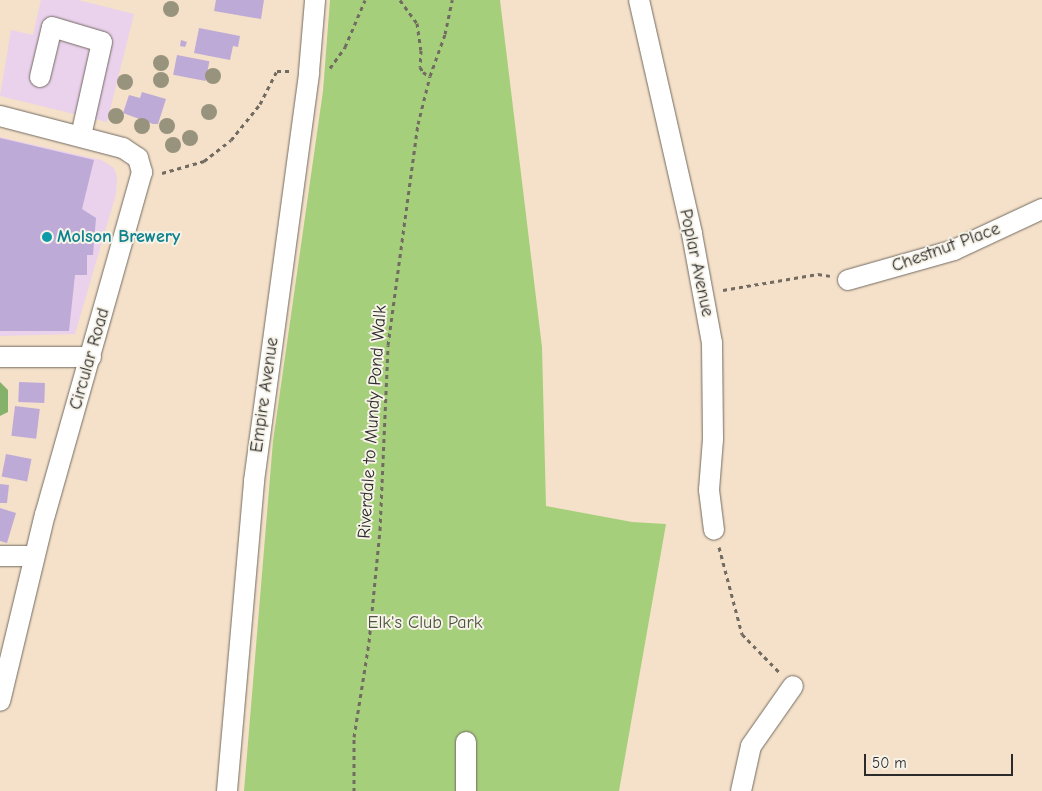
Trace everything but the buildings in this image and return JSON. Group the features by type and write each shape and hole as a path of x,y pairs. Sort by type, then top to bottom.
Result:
{"street":[{"name":"Empire Avenue","path":"227,791 254,481 308,82 315,0"},
{"name":"Poplar Avenue","path":"639,0 692,234 712,343 713,439 709,490 714,530"},
{"path":"40,77 52,28 102,42 81,136"},
{"name":"Circular Road","path":"0,116 81,136 131,152 138,158 142,172 34,556 0,701"},
{"name":"Chestnut Place","path":"848,280 954,250 1042,209"},
{"path":"0,357 91,357"},
{"path":"0,556 34,556"},
{"path":"740,791 751,746 793,686"},
{"path":"466,742 466,791"}],"path":[{"path":"328,72 345,46 365,0"},
{"path":"400,0 417,23 421,50 420,67 423,72 430,76"},
{"name":"Riverdale to Mundy Pond Walk","path":"354,791 354,737 369,642 380,530 388,345 418,124 430,76 445,34 452,0"},
{"path":"161,173 204,161 231,140 260,104 278,71 293,70"},
{"path":"716,291 818,274 848,280"},
{"path":"714,530 742,634 793,686"}],"shaded area":[{"path":"41,0 78,0 134,14 107,122 0,96 11,30 33,35"},
{"name":"Molson Brewery","path":"0,137 101,160 114,168 117,177 116,194 75,334 0,336"}],"green space":[{"name":"Elk's Club Park","path":"330,0 500,0 542,347 546,506 632,522 666,524 619,791 244,791 273,441 323,91"},
{"path":"0,382 8,390 8,412 0,416"}],"place":[{"name":"Molson Brewery","path":"47,237"}]}
